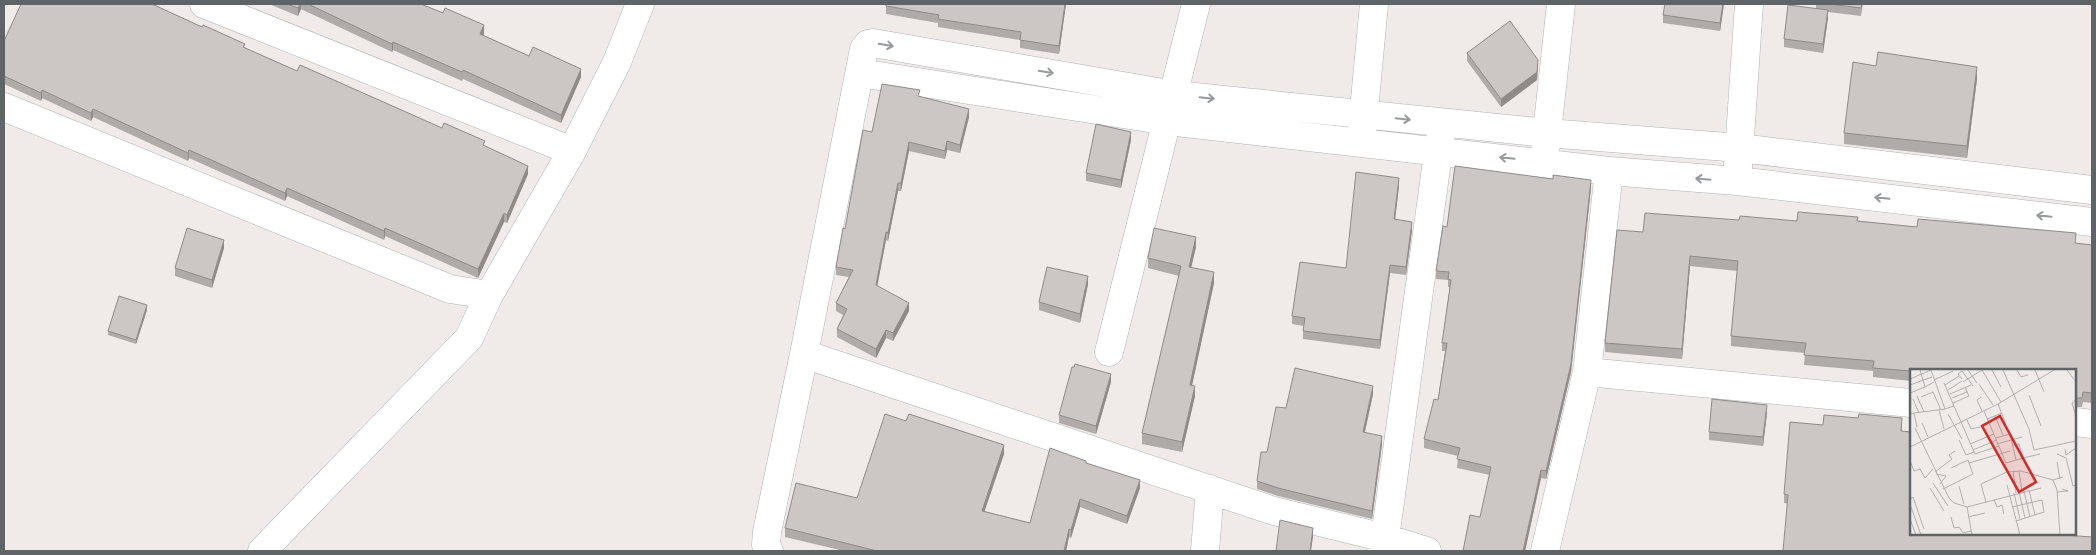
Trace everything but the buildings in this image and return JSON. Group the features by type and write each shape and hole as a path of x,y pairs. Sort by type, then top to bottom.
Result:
{"street":[{"path":"204,4 572,151"},
{"path":"262,551 469,338 489,295 572,151 618,62 640,4"},
{"path":"1109,352 1196,4"},
{"path":"1360,142 1374,4"},
{"path":"1544,162 1561,4"},
{"path":"1737,182 1749,4"},
{"path":"769,551 766,545 767,532 864,49 868,44 873,43 1174,94 1442,123 1740,148 2092,190"},
{"path":"860,73 1168,121 1544,162 1609,171 1737,182 2092,222"},
{"path":"4,107 450,290 489,295"},
{"path":"1383,545 1442,123"},
{"path":"1545,551 1588,372 1609,171"},
{"path":"804,354 1274,511 1383,545 1427,551"},
{"path":"1588,372 1910,404"},
{"path":"2076,422 2092,424"},
{"path":"1205,551 1210,489"}]}
